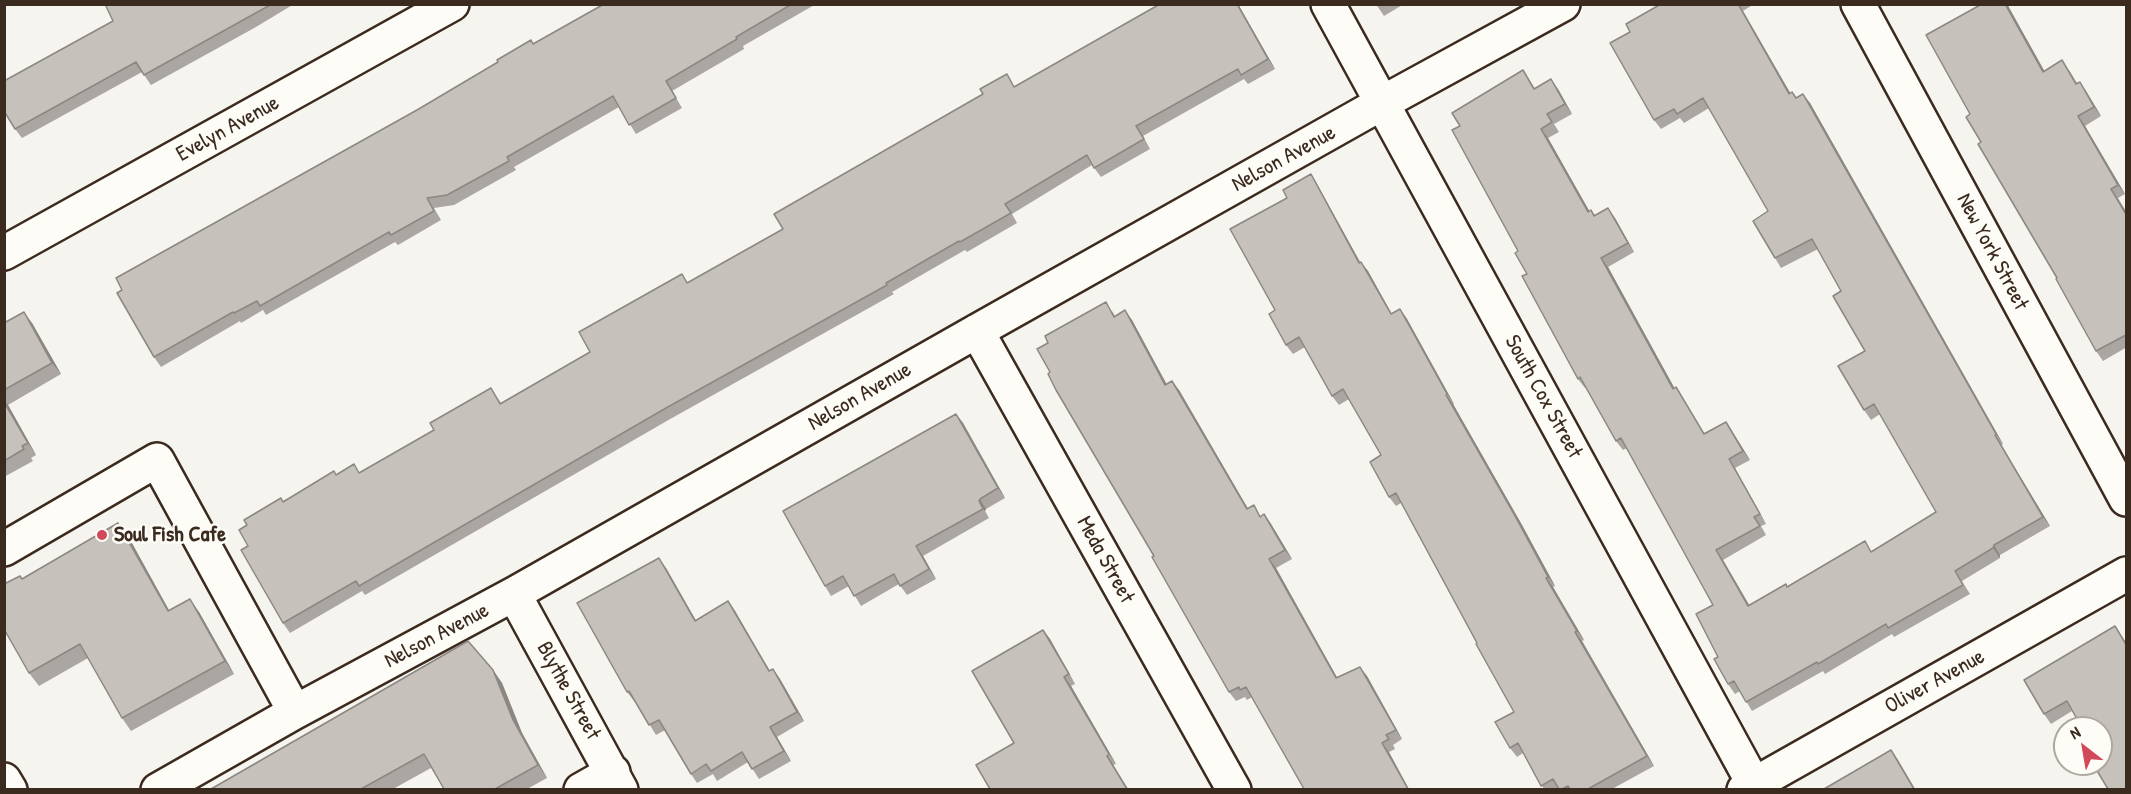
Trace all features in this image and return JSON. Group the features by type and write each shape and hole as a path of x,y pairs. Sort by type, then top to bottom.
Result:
{"street":[{"name":"Evelyn Avenue","path":"4,253 452,4"},
{"name":"South Cox Street","path":"1329,4 1752,788"},
{"name":"Nelson Avenue","path":"158,789 514,594 976,331 1563,4"},
{"name":"New York Street","path":"1858,4 2127,499"},
{"name":"Meda Street","path":"976,331 1234,789"},
{"path":"4,549 157,460 295,712"},
{"name":"Oliver Avenue","path":"1752,788 2127,574"},
{"name":"Blythe Street","path":"514,594 617,781"},
{"path":"4,780 10,789"},
{"path":"581,789 617,781"}],"building":[{"path":"105,4 272,4 144,75 136,62 15,129 4,111 4,81 113,21"},
{"path":"604,4 792,4 666,81 676,98 629,125 613,96 507,157 509,161 447,195 427,198 434,211 391,235 389,232 260,306 257,301 233,312 154,357 117,293 122,290 116,278 417,110 531,40 533,44"},
{"path":"1160,4 1237,4 1268,59 1241,75 1238,69 1136,126 1144,139 1094,168 1087,155 1005,204 1011,213 666,408 359,586 356,581 283,623 241,550 248,546 239,530 247,525 244,520 281,498 283,502 334,471 336,475 354,464 359,473 434,430 430,423 491,388 500,404 590,352 579,332 682,274 687,283 783,229 774,214 983,94 980,89 1007,74 1014,87"},
{"path":"1661,4 1738,4 1789,94 1792,92 1796,98 1803,94 2043,517 1955,571 1963,585 1888,628 1886,624 1818,664 1817,662 1746,702 1734,681 1728,684 1714,659 1718,657 1696,614 1713,605 1621,438 1616,441 1580,377 1578,379 1522,276 1527,274 1515,253 1518,251 1452,130 1460,126 1452,113 1523,70 1534,89 1551,79 1565,104 1547,114 1552,122 1541,129 1588,212 1591,210 1594,216 1608,208 1628,243 1601,258 1673,389 1676,387 1704,434 1726,422 1743,451 1729,459 1760,514 1754,517 1760,526 1716,550 1748,606 1786,584 1787,587 1865,541 1871,552 1936,512 1874,404 1864,410 1838,366 1865,351 1833,296 1841,291 1812,239 1775,258 1753,221 1768,211 1703,98 1677,114 1674,109 1654,120 1610,43 1630,32 1626,24"},
{"path":"1982,4 2005,4 2043,72 2062,60 2076,84 2080,82 2094,107 2078,116 2118,185 2111,189 2127,216 2127,336 2096,351 2057,278 1978,144 1981,142 1966,117 1970,114 1926,35"},
{"path":"1311,174 1359,263 1361,262 1391,314 1400,309 1515,516 1548,577 1546,578 1577,631 1575,632 1647,756 1588,789 1570,789 1568,786 1559,789 1553,779 1541,786 1518,743 1510,748 1495,722 1514,712 1396,493 1389,497 1370,462 1381,455 1343,389 1332,396 1299,337 1286,345 1269,314 1275,310 1230,229 1287,198 1283,190"},
{"path":"1106,302 1114,317 1125,310 1165,385 1172,381 1247,509 1254,505 1260,517 1264,514 1285,550 1269,559 1336,678 1360,667 1396,730 1386,735 1389,739 1382,743 1408,789 1304,789 1246,687 1240,690 1239,687 1229,692 1152,557 1154,556 1056,390 1048,374 1050,372 1037,349 1048,343 1045,336"},
{"path":"24,312 52,363 4,390 4,323"},
{"path":"4,402 28,443 22,446 24,449 4,461"},
{"path":"956,414 998,488 980,499 983,509 916,546 929,569 900,586 894,574 854,596 843,576 825,586 783,511"},
{"path":"118,523 168,611 190,599 225,661 122,718 80,644 29,673 4,629 4,584 20,576 22,579"},
{"path":"659,558 695,621 728,601 769,671 773,669 797,712 770,727 784,751 752,769 742,752 711,771 706,764 691,774 659,720 649,725 629,691 627,692 577,603"},
{"path":"2115,626 2127,646 2127,789 2108,789 2100,776 2113,776 2113,716 2075,716 2067,701 2044,714 2024,680"},
{"path":"1043,630 1069,674 1064,677 1127,789 990,789 976,765 1014,743 972,671"},
{"path":"468,641 493,670 513,720 538,765 495,789 444,789 424,754 361,789 211,789"},
{"path":"1891,750 1914,789 1824,789"}],"place":[{"name":"Soul Fish Cafe","path":"102,535"}]}
